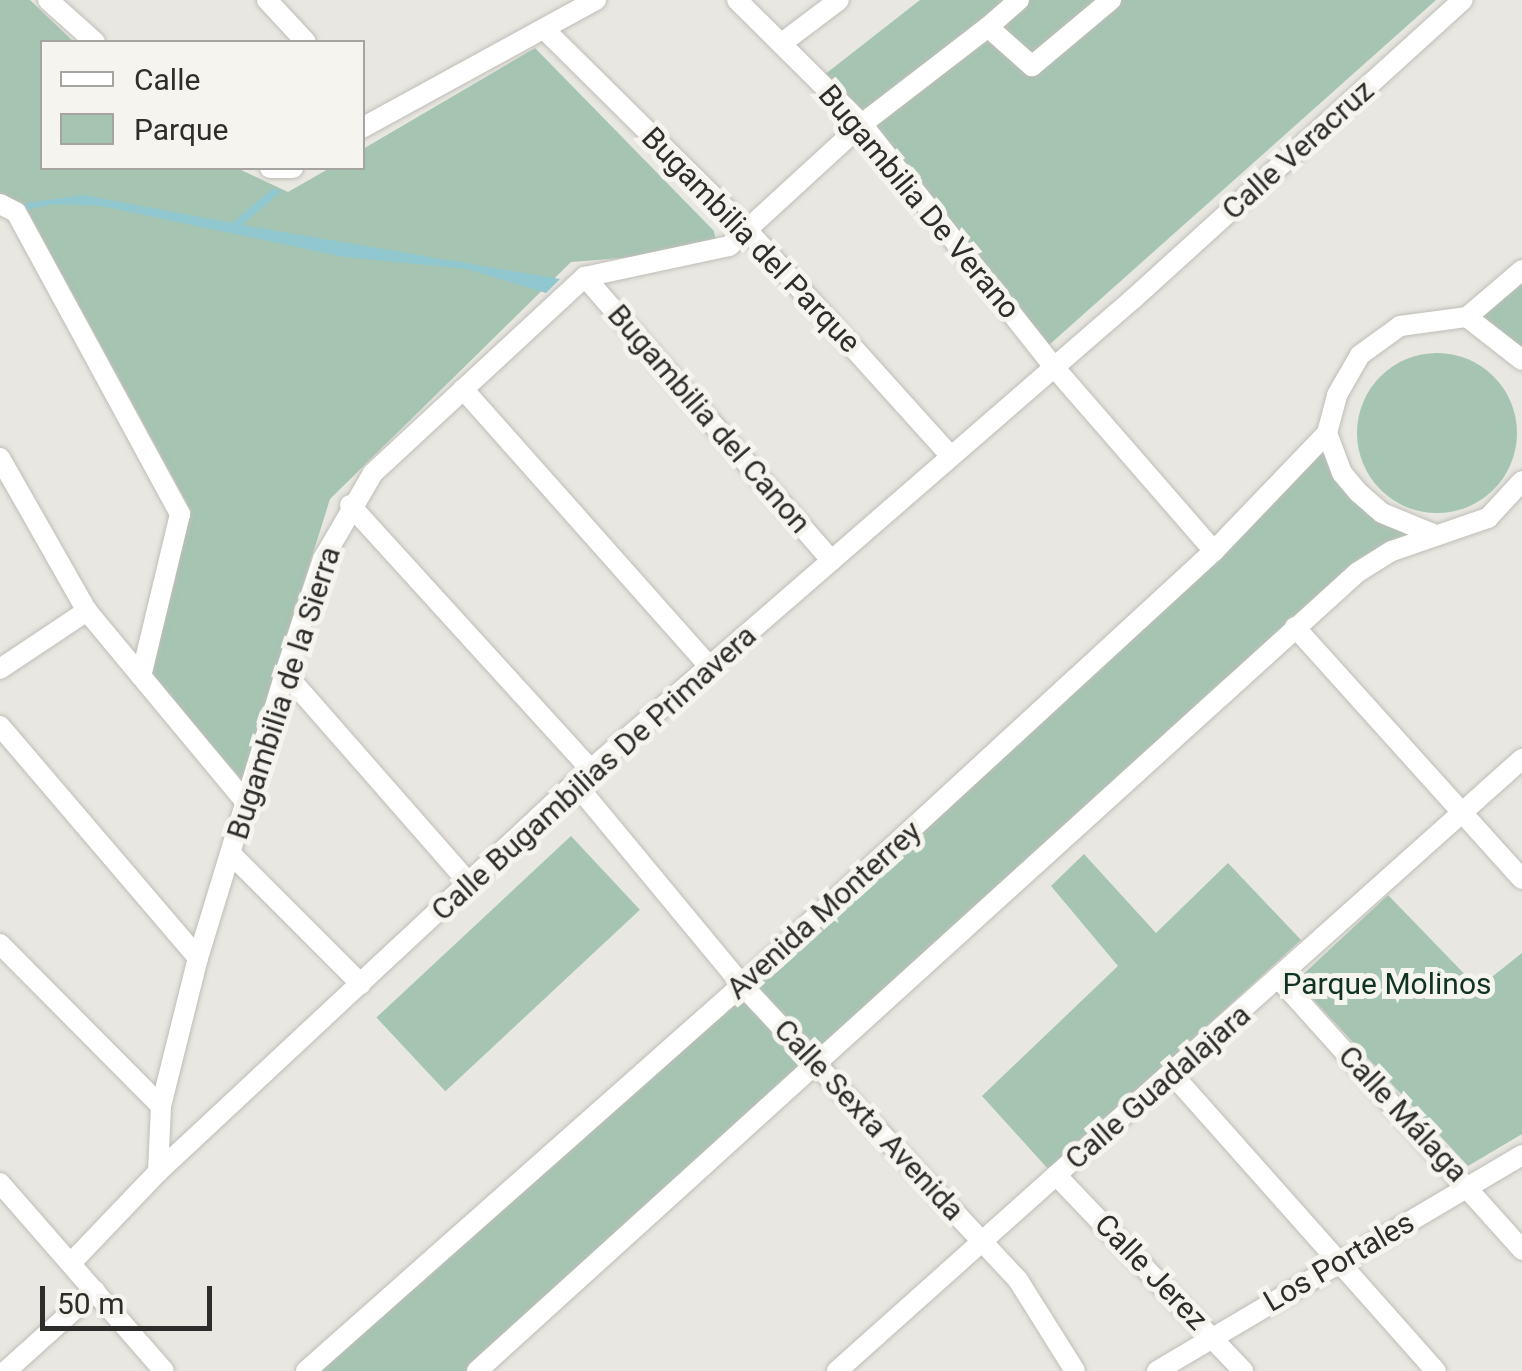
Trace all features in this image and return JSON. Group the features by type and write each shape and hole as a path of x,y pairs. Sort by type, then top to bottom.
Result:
{"street":[{"path":"48,0 93,40"},
{"path":"367,118 545,30 596,0"},
{"name":"Bugambilia De Verano","path":"737,0 862,124 1054,367 1214,551"},
{"path":"782,43 839,0"},
{"path":"585,277 714,252 748,231 862,124 1019,0"},
{"path":"988,27 1032,66 1110,0"},
{"name":"Calle Veracruz","path":"1133,300 1463,0"},
{"path":"274,2 304,40"},
{"name":"Bugambilia del Parque","path":"545,30 748,231 950,456"},
{"path":"0,204 16,212 180,514 141,676"},
{"path":"1522,270 1468,317 1522,360"},
{"name":"Bugambilia de la Sierra","path":"158,1172 161,1106 198,958 249,806 285,673 318,572 350,505 373,473 585,277"},
{"name":"Bugambilia del Canon","path":"585,277 832,561"},
{"name":"Calle Bugambilias De Primavera","path":"72,1264 158,1172 583,777 1133,300"},
{"name":"Avenida Monterrey","path":"306,1371 742,986 1214,551 1327,433 1347,374 1369,348 1400,326 1468,317"},
{"path":"463,389 710,667"},
{"path":"1327,433 1342,472 1382,514 1437,535"},
{"path":"0,458 87,610 249,806"},
{"path":"477,1371 1358,572 1437,535 1488,518 1522,481"},
{"name":"Calle Sexta Avenida","path":"350,505 583,777 742,986 982,1240 1036,1304 1075,1371"},
{"path":"0,669 87,610"},
{"path":"1295,627 1522,879"},
{"path":"285,673 468,883"},
{"path":"0,726 198,958"},
{"name":"Calle Guadalajara","path":"837,1371 1281,981 1522,760"},
{"path":"233,856 361,984"},
{"path":"0,944 161,1106"},
{"name":"Calle Málaga","path":"1281,981 1470,1186 1522,1250"},
{"path":"1173,1075 1436,1371"},
{"name":"Los Portales","path":"1157,1371 1522,1155"},
{"name":"Calle Jerez","path":"1056,1175 1243,1371"},
{"path":"0,1183 164,1371"},
{"path":"6,1371 95,1291"}],"green space":[{"path":"0,0 30,0 72,40 40,40 40,170 241,170 288,192 326,170 365,170 365,148 535,48 714,231 716,242 699,252 571,262 330,499 242,780 149,675 191,511 27,210 0,197"},
{"path":"920,0 1436,0 1049,345 810,86"},
{"path":"1522,282 1522,347 1479,318"},
{"path":"1437,353 1468,359 1493,377 1511,402 1517,433 1511,464 1493,489 1468,507 1437,513 1406,507 1381,489 1363,464 1357,433 1363,402 1381,377 1406,359"},
{"path":"1327,433 1337,461 1412,530 477,1371 306,1371 742,985"},
{"path":"571,836 640,910 445,1091 376,1017"},
{"path":"1084,854 1156,933 1228,863 1301,940 1049,1170 982,1096 1118,966 1051,886"},
{"name":"Parque Molinos","path":"1388,895 1478,988 1522,953 1522,1134 1468,1166 1296,981"}],"water":[{"path":"272,189 282,191 242,225 560,279 546,293 467,269 344,257 101,206 54,204 27,210 19,204 83,195 232,223"}]}
